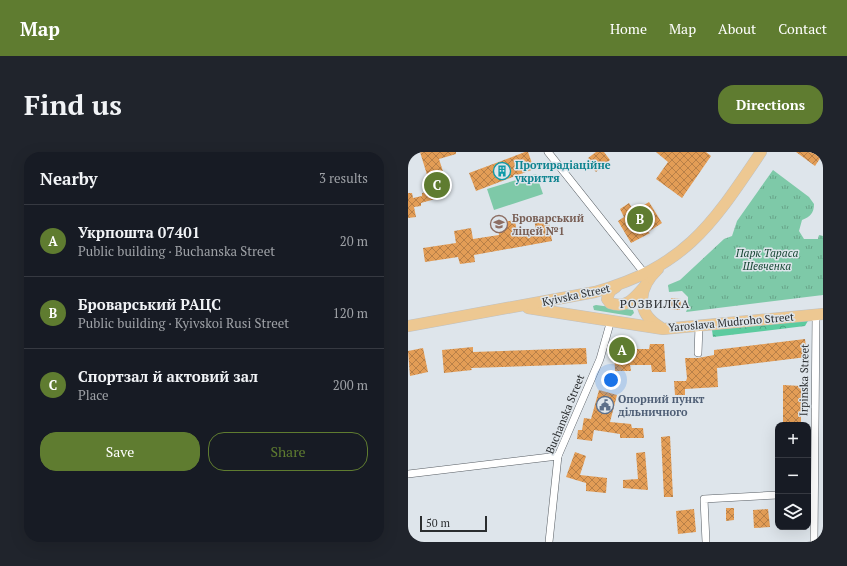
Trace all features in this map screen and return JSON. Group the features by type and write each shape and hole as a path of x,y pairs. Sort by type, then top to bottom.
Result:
{"main road":[{"name":"Kyivska Street","path":"408,326 595,292 620,285 645,274 681,253 705,230 725,206 761,152"},
{"path":"661,266 653,273 646,286 642,299 644,312 651,321 663,329"},
{"path":"620,285 610,291 607,299 610,303 620,306 629,303 646,286"},
{"name":"Yaroslava Mudroho Street","path":"520,306 663,329 820,314"}],"street":[{"path":"548,152 645,274"},
{"name":"Irpinska Street","path":"814,542 811,493 820,314"},
{"name":"Buchanska Street","path":"549,542 558,456 600,359 611,320"},
{"path":"698,353 699,326"},
{"path":"408,474 558,456"},
{"path":"706,542 704,499 775,494"}],"green space":[{"name":"Парк Тараса Шевченка","path":"773,170 809,197 814,204 811,214 802,220 799,231 804,239 818,239 819,235 823,236 823,295 686,312 688,307 688,297 682,291 669,292 668,285 680,280 724,239 732,236 737,221"},
{"path":"536,174 543,194 494,210 487,189"},
{"path":"596,305 633,310 634,313 631,316 594,310 593,306"},
{"path":"809,319 805,326 713,337 712,330"}],"building":[{"path":"420,152 456,152 456,154 439,159 447,184 439,187 442,197 421,203 421,206 414,207 416,217 408,218 408,193 412,193 413,198 422,196 422,193 432,191"},
{"name":"Протирадіаційне укриття","path":"528,152 534,169 476,191 469,173"},
{"path":"596,152 604,152 610,160 596,172 588,162 590,160 588,158"},
{"path":"656,152 706,152 711,156 682,198 656,179 668,162"},
{"path":"796,152 823,152 823,154 815,166"},
{"path":"649,202 662,223 648,232 650,233 631,243 618,221 624,217 620,209 629,203 634,211"},
{"path":"548,217 552,241 474,255 475,262 460,264 458,257 425,262 423,248 456,243 454,231 471,228 473,239 499,235 497,223 515,220 517,233 536,230 534,219"},
{"path":"671,298 681,299 680,310 670,309"},
{"path":"805,339 807,357 717,368 718,387 685,389 685,395 675,395 674,381 686,381 687,378 685,358 698,358 714,355 714,350"},
{"path":"650,344 664,344 666,372 652,372 651,365 630,365 631,371 615,371 614,346 630,345 630,349 649,349"},
{"path":"473,347 473,352 586,348 587,364 471,368 472,370 444,373 442,350"},
{"path":"423,348 428,372 410,376 408,351"},
{"path":"783,385 801,386 801,422 783,422"},
{"path":"599,390 617,395 610,422 631,424 632,428 643,428 644,438 620,438 620,434 594,430 592,441 577,439 578,430 582,430 584,418 591,419"},
{"path":"670,436 673,497 664,497 661,437"},
{"path":"575,452 586,456 580,475 607,478 606,493 586,491 586,483 566,477"},
{"path":"645,452 648,490 623,488 623,480 638,479 636,453"},
{"path":"726,508 734,508 734,520 726,521"},
{"path":"694,509 696,532 678,534 676,511"},
{"path":"768,509 770,527 754,528 753,510"}],"place":[{"name":"Протирадіаційне укриття","path":"502,171"},
{"name":"Спортзал й актовий зал","path":"437,185"},
{"name":"Броварський РАЦС","path":"640,219"},
{"name":"Броварський ліцей №1","path":"499,224"},
{"name":"Укрпошта 07401","path":"622,350"},
{"name":"Опорний пункт дільничного","path":"605,405"}],"district":[{"name":"РОЗВИЛКА","path":"655,304"}]}
